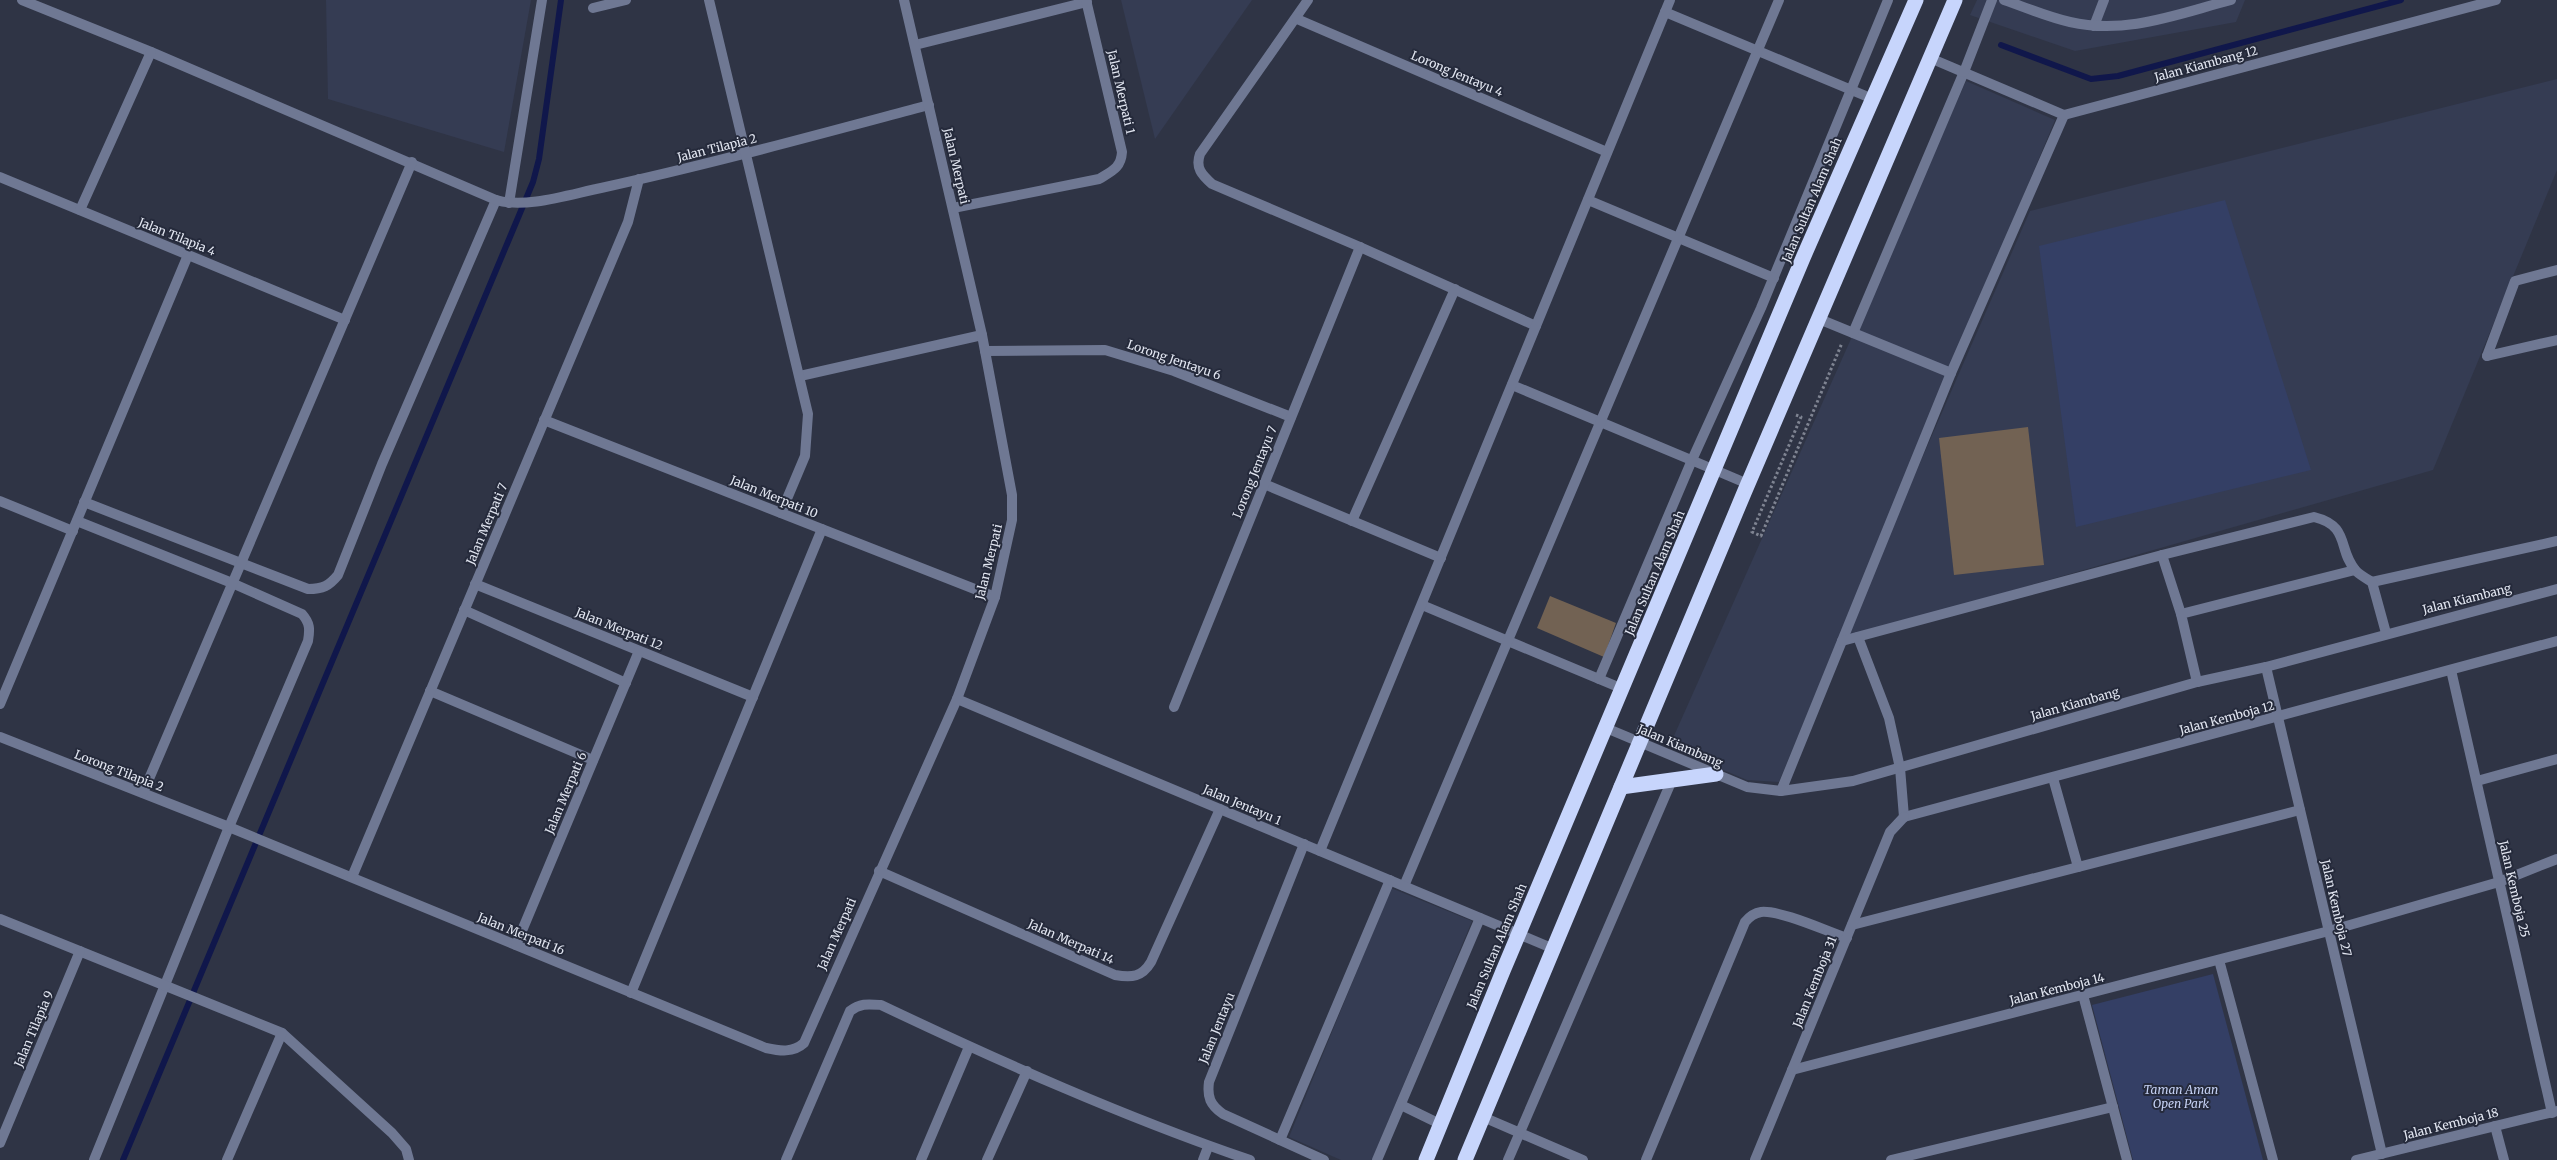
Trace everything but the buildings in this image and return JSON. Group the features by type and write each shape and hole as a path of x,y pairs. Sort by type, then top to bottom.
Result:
{"highway":[{"name":"Jalan Sultan Alam Shah","path":"1426,1160 1518,934 1916,0"},
{"path":"1465,1160 1748,484 1955,0"},
{"path":"1621,786 1716,774"}],"street":[{"name":"Jalan Tilapia 2","path":"22,0 412,162 496,200 509,203 544,200 639,179 746,154 930,105"},
{"path":"509,203 542,0"},
{"path":"592,8 626,0"},
{"path":"709,0 808,414 808,437 805,456 782,513"},
{"name":"Jalan Merpati","path":"804,1043 957,699 995,597 1012,520 1012,495 982,335 930,105 904,0"},
{"path":"1308,0 1297,19 1200,154 1197,161 1199,173 1212,184 1360,247 1536,326"},
{"path":"1320,851 1670,0"},
{"path":"1404,886 1779,0"},
{"path":"1599,679 1692,460 1774,278 1888,0"},
{"path":"1850,332 1964,72 1992,0"},
{"path":"2004,0 2069,22 2094,26 2127,27 2171,18 2229,0"},
{"path":"2094,26 2104,0"},
{"name":"Jalan Kiambang 12","path":"2064,115 2496,0"},
{"path":"915,45 1086,1"},
{"name":"Jalan Merpati 1","path":"953,208 1099,179 1117,169 1121,161 1122,152 1086,1"},
{"path":"1665,12 1873,99"},
{"name":"Lorong Jentayu 4","path":"1297,19 1607,152"},
{"path":"80,210 151,52"},
{"path":"1782,792 1951,373 2064,115 1930,58"},
{"path":"143,793 412,162"},
{"name":"Jalan Tilapia 4","path":"0,177 345,320"},
{"name":"Jalan Merpati 7","path":"352,877 628,222 639,179"},
{"path":"84,502 308,589 330,586 338,575 382,464 496,200"},
{"path":"1588,200 1774,278"},
{"name":"Lorong Jentayu 7","path":"1174,707 1360,247"},
{"path":"0,704 188,255"},
{"path":"2557,270 2515,281 2487,356 2557,340"},
{"path":"1352,521 1455,289"},
{"path":"1819,319 1951,373"},
{"path":"800,376 982,335"},
{"name":"Lorong Jentayu 6","path":"985,351 1105,350 1174,371 1291,417"},
{"path":"1512,385 1748,484"},
{"name":"Jalan Merpati 10","path":"544,420 995,597"},
{"path":"1264,484 1441,558"},
{"path":"0,501 232,582 302,614 309,622 308,641 94,1160"},
{"path":"1842,641 2162,555 2314,517 2327,520 2338,530 2355,570 2372,582 2386,633"},
{"path":"632,992 822,529"},
{"path":"2372,582 2557,541"},
{"path":"2162,555 2181,614 2197,682"},
{"path":"2181,614 2355,570"},
{"name":"Jalan Merpati 12","path":"475,584 753,696"},
{"name":"Jalan Kiambang","path":"1606,728 1747,787 1782,792 1853,781 2197,682 2266,667 2386,633 2557,589"},
{"path":"1422,604 1623,689"},
{"path":"464,610 626,683"},
{"path":"1858,637 1889,718 1900,768 1904,817"},
{"name":"Jalan Kemboja 12","path":"1904,817 2557,641"},
{"name":"Jalan Merpati 6","path":"516,945 639,651"},
{"name":"Jalan Kemboja 27","path":"2266,667 2382,1154"},
{"name":"Jalan Kemboja 25","path":"2451,670 2554,1112"},
{"path":"430,691 593,760"},
{"name":"Jalan Jentayu 1","path":"957,699 1554,949"},
{"name":"Lorong Tilapia 2","path":"0,737 230,827"},
{"path":"2476,781 2557,759"},
{"path":"2053,778 2078,867"},
{"path":"1508,1160 1672,780"},
{"name":"Jalan Merpati 14","path":"879,871 1115,975 1131,977 1146,970 1151,962 1220,809"},
{"path":"1852,924 2300,810"},
{"name":"Jalan Kemboja 31","path":"1755,1160 1890,832 1904,817"},
{"name":"Jalan Merpati 16","path":"230,827 766,1048 791,1050 798,1048 804,1043"},
{"name":"Jalan Jentayu","path":"1304,844 1209,1082 1208,1092 1209,1099 1215,1109 1324,1160"},
{"name":"Jalan Kemboja 14","path":"1792,1070 2329,931 2499,882 2557,859"},
{"path":"1280,1140 1390,880"},
{"path":"1646,1160 1746,922 1751,915 1761,912 1774,913 1846,938"},
{"path":"1376,1160 1480,918"},
{"path":"0,919 282,1033 392,1133 406,1149 409,1160"},
{"name":"Jalan Tilapia 9","path":"0,1143 80,952"},
{"path":"2219,960 2273,1160"},
{"path":"2083,995 2127,1160"},
{"path":"786,1160 850,1011 858,1005 881,1005 970,1047 1027,1071 1208,1147 1250,1160"},
{"path":"227,1160 282,1033"},
{"path":"921,1160 970,1047"},
{"path":"987,1160 1027,1071"},
{"path":"1401,1105 1440,1124"},
{"path":"1891,1160 2113,1107"},
{"name":"Jalan Kemboja 18","path":"2356,1160 2554,1112"},
{"path":"1483,1117 1583,1160"},
{"path":"2495,1126 2504,1160"},
{"path":"1202,1160 1208,1147"}],"path":[{"path":"1801,417 1752,532 1761,536 1821,393 1850,332"}],"shaded area":[{"path":"326,0 531,0 504,152 328,99"},
{"path":"1121,0 1252,0 1155,139"},
{"path":"1977,0 2245,0 2236,22 2075,51 1970,15"},
{"path":"2557,79 2557,170 2433,470 1843,639 2030,211"},
{"path":"1966,81 2055,120 1779,782 1747,780 1669,747"},
{"path":"1391,888 1472,921 1372,1160 1341,1160 1289,1137"}],"green space":[{"path":"2225,200 2311,470 2076,527 2039,246"},
{"name":"Taman Aman Open Park","path":"2213,974 2263,1160 2133,1160 2092,1005"}],"waterway":[{"path":"123,1160 533,182 539,159 561,0"},
{"path":"2001,45 2091,79 2118,76 2401,0"}]}
